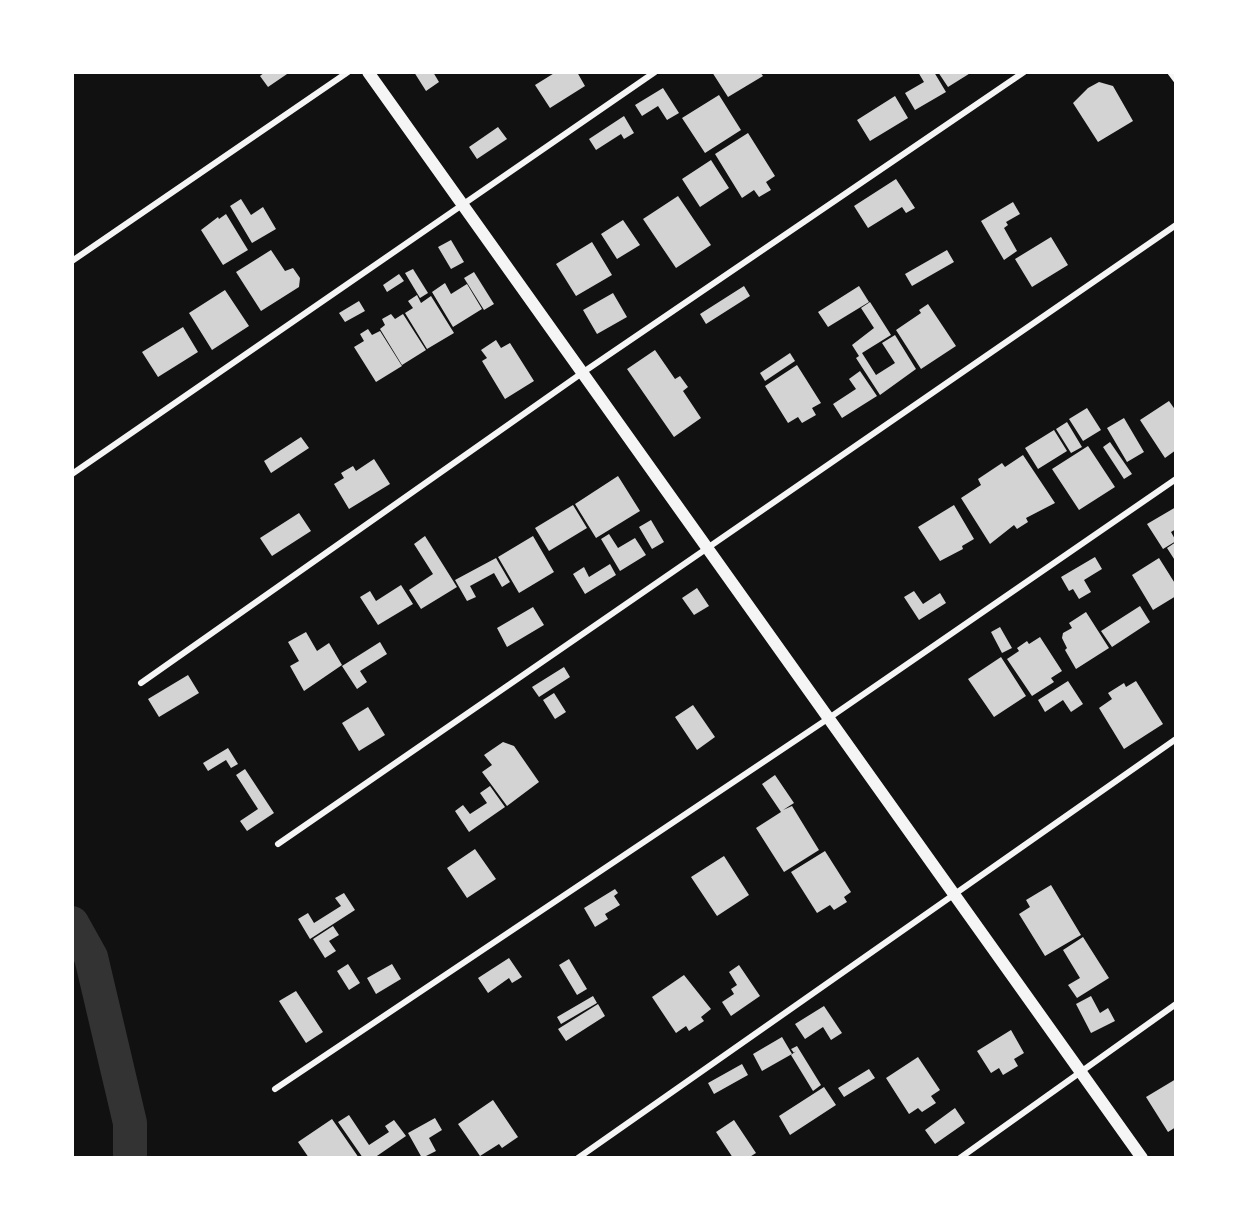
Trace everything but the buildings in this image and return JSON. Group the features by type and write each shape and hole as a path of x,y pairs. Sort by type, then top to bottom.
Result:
{"main road":[{"path":"368,72 1142,1158"}],"street":[{"path":"72,261 348,72"},
{"path":"72,474 655,72"},
{"path":"141,683 582,373 1024,72"},
{"path":"1170,72 1176,80"},
{"path":"279,844 709,550 1176,225"},
{"path":"275,1089 829,718 1176,479"},
{"path":"578,1158 1176,739"},
{"path":"960,1158 1176,1004"}],"waterway":[{"path":"72,923 91,957 130,1123 130,1158"}]}
